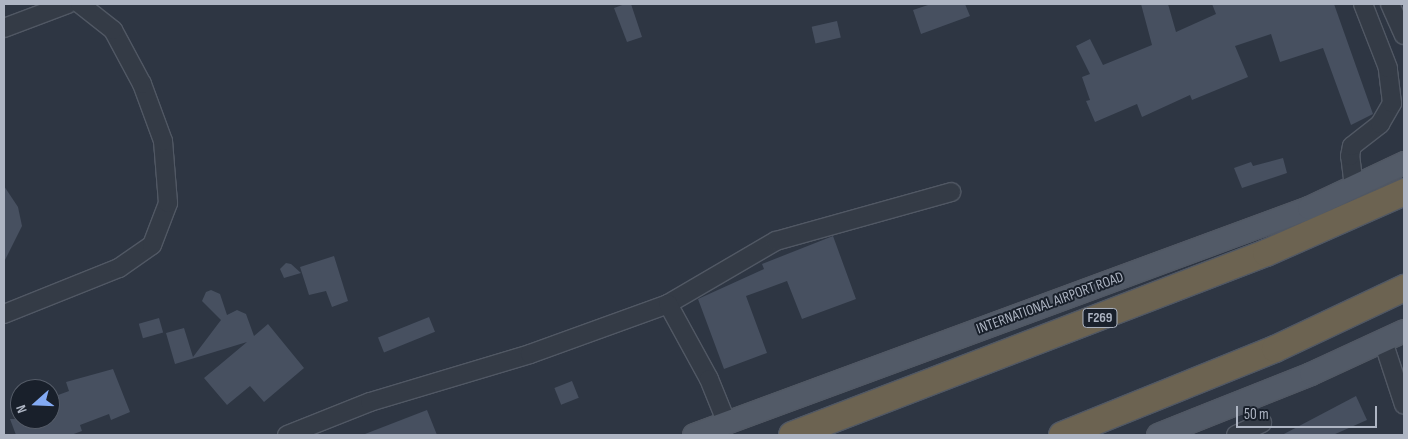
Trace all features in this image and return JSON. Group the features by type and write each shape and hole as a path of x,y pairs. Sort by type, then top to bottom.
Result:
{"highway":[{"name":"INTERNATIONAL AIRPORT ROAD","path":"792,435 1257,256 1404,192"},
{"path":"1062,435 1275,348 1404,288"}],"main road":[{"name":"INTERNATIONAL AIRPORT ROAD","path":"694,435 726,421 1300,211 1404,163"},
{"path":"1158,435 1311,374 1404,331"}],"street":[{"path":"4,28 68,4"},
{"path":"4,314 119,268 152,245 168,203 163,141 142,84 113,30 80,4"},
{"path":"1354,187 1350,156 1352,146 1380,124 1392,103 1388,68 1363,4"},
{"path":"1390,4 1404,35"},
{"path":"287,435 370,402 530,354 668,304 776,240 951,192"},
{"path":"668,304 709,379 726,421"},
{"path":"1383,341 1404,405"},
{"path":"1236,435 1262,424"}],"shaded area":[{"path":"4,4 1404,4 1404,435 4,435"}],"building":[{"path":"631,4 642,37 627,42 614,8"},
{"path":"931,4 965,4 970,16 921,34 913,10"},
{"path":"1141,4 1168,4 1176,32 1216,14 1212,4 1334,4 1373,114 1351,125 1323,48 1280,62 1271,34 1235,46 1248,77 1192,100 1190,95 1142,117 1137,104 1095,122 1086,101 1090,100 1082,77 1090,74 1076,46 1090,39 1103,65 1152,45"},
{"path":"837,21 841,38 815,43 812,27"},
{"path":"1283,158 1287,173 1242,188 1234,168 1251,162 1253,166"},
{"path":"4,186 18,207 22,226 4,262"},
{"path":"833,236 856,299 802,319 787,281 746,296 767,353 724,369 698,299 764,269 762,264"},
{"path":"334,256 348,301 332,307 326,291 309,295 300,267"},
{"path":"286,263 291,264 301,273 284,278 280,269"},
{"path":"211,290 220,294 227,315 237,310 246,314 254,336 268,324 304,368 264,402 250,386 227,405 204,378 247,342 175,364 166,333 184,328 193,357 221,320 202,301 206,292"},
{"path":"429,317 435,332 384,352 378,338"},
{"path":"159,318 163,332 143,338 139,324"},
{"path":"113,369 130,412 111,420 109,414 80,425 82,431 71,435 16,435 14,429 60,429 60,394 69,391 66,382"},
{"path":"572,381 579,398 561,405 554,388"},
{"path":"1356,396 1367,420 1333,435 1282,435"},
{"path":"427,410 437,435 365,435 365,434"}]}
